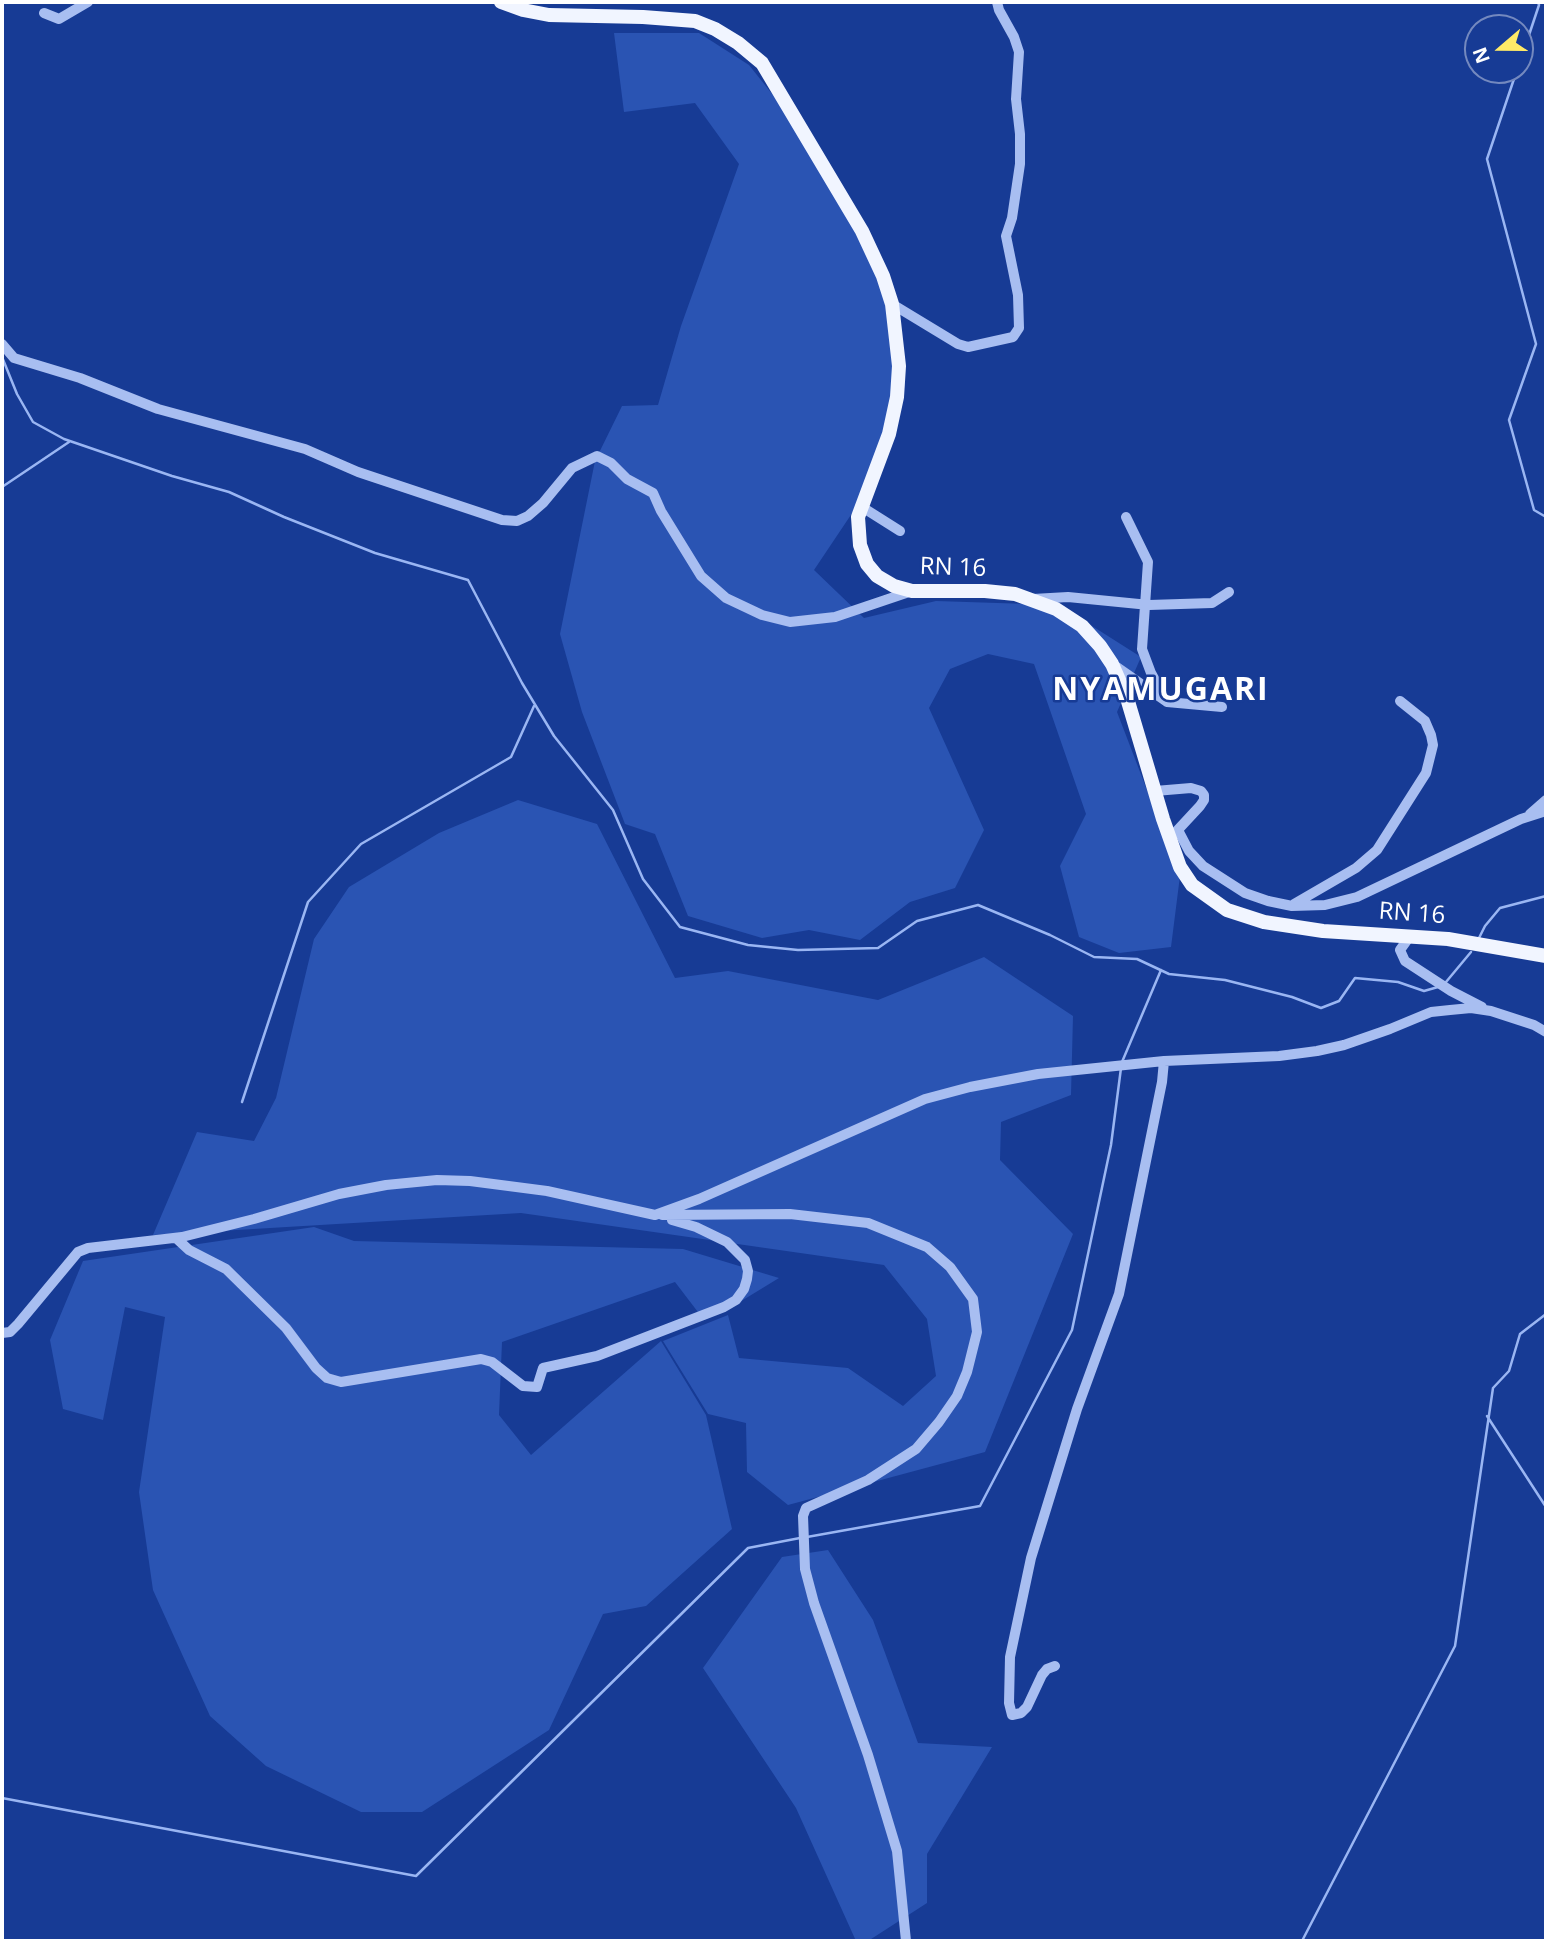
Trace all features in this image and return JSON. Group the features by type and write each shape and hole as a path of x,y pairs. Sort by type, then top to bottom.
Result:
{"main road":[{"name":"RN 16","path":"501,2 549,15 695,21 738,43 762,63 856,219 883,276 892,304 899,366 897,397 889,434 858,517 857,531 867,564 877,576 894,586 912,591 985,591 1015,594 1056,609 1082,626 1112,664 1126,698 1155,791 1174,834 1180,867 1192,886 1217,904 1264,922 1323,931 1448,939 1546,956"}],"street":[{"path":"44,13 59,19 88,2"},
{"path":"892,304 958,344 968,347 1013,337 1019,328 1018,295 1006,236 1012,218 1020,164 1016,99 1019,52 997,2"},
{"path":"2,344 14,358 80,377 158,409 305,449 358,472 502,520 517,522 528,516 543,503 572,468 597,456 611,463 627,479 653,492 661,511 701,576 726,598 762,615 789,622 835,617 912,591"},
{"path":"862,507 900,531"},
{"path":"1126,517 1148,562 1142,649 1167,702"},
{"path":"1033,599 1068,597 1146,605 1212,603 1229,592"},
{"path":"1112,664 1167,702 1222,706"},
{"path":"1292,906 1356,868 1377,850 1426,773 1433,745 1431,734 1425,721 1400,701"},
{"path":"1155,791 1191,788 1201,791 1204,795 1200,806 1174,834 1203,866 1245,893 1292,906 1325,905 1357,897 1525,818 1546,811"},
{"path":"1525,818 1546,800"},
{"path":"1410,936 1400,950 1405,961 1451,991 1491,1011 1534,1025 1546,1032"},
{"path":"655,1215 699,1199 925,1099 960,1089 1038,1073 1317,1051 1391,1029 1431,1012 1471,1008 1491,1011"},
{"path":"1055,1666 1045,1671 1027,1707 1021,1713 1012,1715 1009,1703 1010,1657 1031,1558 1077,1409 1119,1294 1164,1061"},
{"path":"2,1333 10,1332 78,1252 88,1248 176,1238 339,1194 386,1185 437,1180 470,1181 547,1191 655,1215 696,1227 727,1242 745,1260 748,1271 741,1293 736,1300 724,1307 597,1356 543,1368 537,1387 523,1386 492,1362 481,1359 341,1382 327,1378 316,1368 286,1328 226,1269 189,1250 176,1238"},
{"path":"655,1215 711,1217 790,1214 868,1223 927,1247 950,1267 974,1299 977,1332 967,1372 957,1396 939,1422 916,1449 867,1480 812,1504 806,1508 803,1516 805,1570 811,1592 829,1650 868,1755 898,1851 906,1941"}],"shaded area":[{"path":"614,33 699,33 749,65 824,159 888,282 905,385 881,470 814,570 864,618 936,601 1059,605 1141,657 1117,712 1180,876 1171,947 1119,953 1079,937 1060,866 1086,814 1034,664 988,654 950,669 929,708 984,830 955,888 910,902 860,940 809,930 762,938 688,916 655,834 625,824 582,712 560,634 595,461 622,406 658,405 681,326 739,164 695,103 624,112"},
{"path":"518,800 597,824 675,978 728,971 878,1000 984,957 1073,1016 1071,1095 1001,1122 1000,1160 1073,1234 985,1452 788,1505 747,1472 746,1423 708,1414 663,1341 728,1315 739,1358 848,1368 903,1406 936,1376 927,1319 884,1265 521,1213 153,1235 197,1132 254,1141 276,1098 314,939 349,887 439,833"},
{"path":"314,1227 354,1241 683,1249 779,1278 725,1311 704,1320 675,1282 502,1342 499,1415 531,1455 661,1341 706,1415 732,1529 646,1606 603,1614 549,1730 422,1812 361,1812 266,1766 210,1716 153,1590 139,1492 165,1317 125,1307 103,1420 63,1409 50,1340 83,1261"},
{"path":"828,1550 873,1620 918,1743 992,1747 927,1854 927,1903 868,1941 856,1941 796,1808 703,1668 782,1557"}],"waterway":[{"path":"1534,20 1538,2"},
{"path":"1512,84 1487,159 1536,344 1509,420 1534,510 1546,517"},
{"path":"2,357 17,394 33,422 64,439 172,476 229,492 375,553 468,580 522,683 554,736 613,810 643,879 680,927 748,945 798,950 878,948 917,921 978,905 1094,957 1137,959 1169,974 1225,980 1292,997 1321,1008 1339,1001 1355,978 1398,982 1424,991 1438,987"},
{"path":"2,487 69,442"},
{"path":"242,1102 308,902 361,844 511,757 534,706"},
{"path":"1479,938 1500,908 1546,896"},
{"path":"1446,982 1471,952"},
{"path":"1122,1062 1161,970"},
{"path":"807,1537 980,1506 1072,1330 1111,1145 1121,1068"},
{"path":"1302,1941 1455,1646 1493,1388 1509,1371 1520,1334 1546,1314"},
{"path":"1487,1416 1546,1507"},
{"path":"2,1798 416,1876 748,1548 800,1538"}],"district":[{"name":"NYAMUGARI","path":"1161,691"}]}
